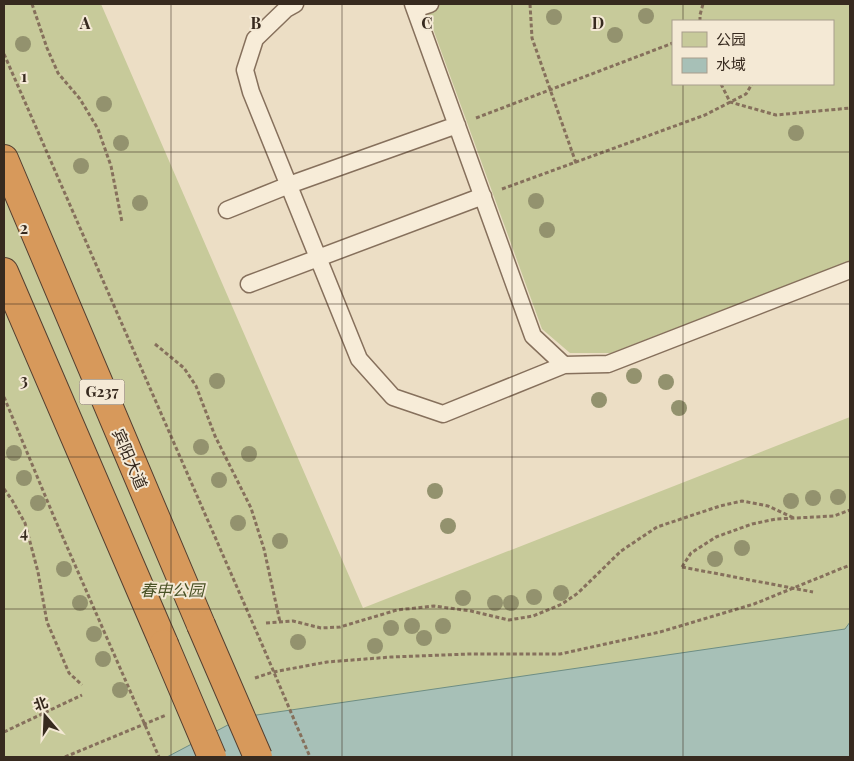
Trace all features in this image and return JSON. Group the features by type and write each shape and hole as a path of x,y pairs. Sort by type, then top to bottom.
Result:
{"highway":[{"name":"宾阳大道","path":"4,159 258,757"},
{"name":"G237","path":"4,272 212,757"}],"lane":[{"path":"295,4 286,9 255,38 245,70 251,92 359,359 393,398 443,414 564,365 608,364 850,270"},
{"path":"419,5 457,125 533,336 564,365"},
{"path":"227,210 289,185 457,125"},
{"path":"249,284 483,196"}],"path":[{"path":"32,4 58,73 80,99 98,128 111,166 122,222"},
{"path":"530,4 532,38 576,162"},
{"path":"700,20 703,4"},
{"path":"457,125 672,43"},
{"path":"4,54 310,757"},
{"path":"722,85 730,102 776,115 850,108"},
{"path":"483,196 705,115 746,94 751,85"},
{"path":"155,344 184,368 196,386 215,436 252,508 264,550 280,622"},
{"path":"4,397 54,517 159,757"},
{"path":"4,489 25,523 38,572 47,622 69,673 82,685"},
{"path":"266,623 293,621 321,628 340,627 397,610 434,606 509,620 533,616 562,604 578,593 621,551 657,527 720,506 742,501 768,506 794,518"},
{"path":"813,592 682,567 691,553 716,537 752,524 776,519 834,516 850,510"},
{"path":"247,680 273,672 327,662 470,654 560,654 660,632 754,604 850,565"},
{"path":"4,732 82,695"},
{"path":"65,757 173,711"}],"green space":[{"name":"春申公园","path":"4,4 101,4 363,608 850,417 850,757 4,757"},
{"path":"424,4 850,4 850,261 611,353 570,353 542,329"}],"water":[{"path":"850,622 850,757 167,757 243,717 845,629"}]}
